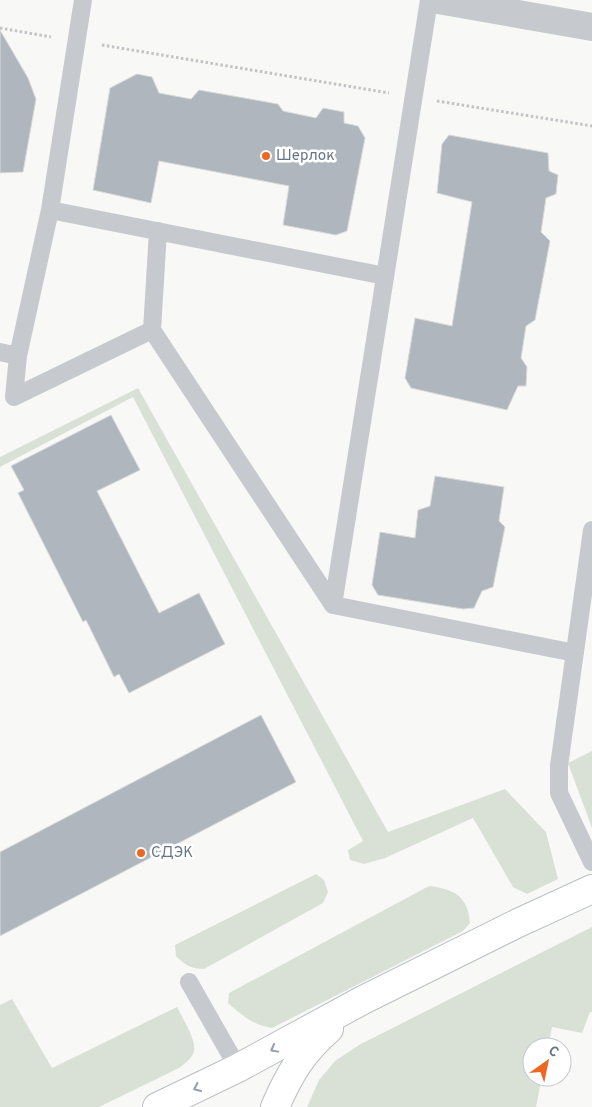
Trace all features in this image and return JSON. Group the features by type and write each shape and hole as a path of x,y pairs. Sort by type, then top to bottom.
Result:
{"main road":[{"path":"156,1107 238,1068 363,1000 518,923 592,890"},
{"path":"275,1107 285,1084 312,1043 363,1000"}],"street":[{"path":"442,0 592,27"}],"lane":[{"path":"84,0 50,210 18,356 14,397 152,330"},
{"path":"333,605 414,98 442,0"},
{"path":"50,210 385,276"},
{"path":"158,231 152,330 333,605 575,653"},
{"path":"0,352 18,356"},
{"path":"0,366 18,356"},
{"path":"592,530 560,759 559,793 592,862"},
{"path":"190,982 238,1068"}],"path":[{"path":"0,28 592,126"}],"shaded area":[{"path":"138,388 388,832 505,789 546,832 558,879 527,894 513,887 473,818 385,858 364,864 350,860 348,850 363,841 133,397 0,467 0,457"},
{"path":"592,751 592,828 568,763"},
{"path":"316,874 324,880 328,892 323,903 204,969 188,966 176,956 175,945"},
{"path":"429,886 446,889 463,900 469,914 470,923 463,931 272,1028 248,1019 228,1003 229,993"},
{"path":"592,927 592,1012 590,1012 582,1033 552,1027 550,1037 522,1037 522,1087 540,1087 536,1107 307,1107 319,1080 335,1061 359,1045"},
{"path":"12,999 52,1068 177,1007 191,1035 194,1047 193,1054 179,1068 99,1107 0,1107 0,1005"}],"building":[{"path":"0,30 28,78 36,99 23,172 0,173"},
{"name":"Шерлок","path":"137,74 152,77 159,93 191,99 199,90 278,104 283,111 316,118 323,108 344,112 344,123 358,126 365,138 347,231 336,235 283,225 289,186 159,161 151,203 93,190 110,88"},
{"path":"449,135 548,153 549,171 558,175 556,194 546,198 541,232 550,241 535,320 526,326 521,358 527,367 526,386 518,386 507,410 411,388 405,378 415,318 452,326 472,202 437,193 442,144"},
{"path":"111,415 140,470 97,491 159,613 199,593 225,644 129,693 119,674 114,677 86,620 83,622 18,493 24,490 11,466"},
{"path":"435,476 504,487 499,521 505,527 493,587 482,591 474,608 463,609 378,595 372,585 380,532 415,538 418,510 430,506"},
{"path":"261,715 296,782 0,936 0,852"}],"place":[{"name":"Шерлок","path":"266,156"},
{"name":"СДЭК","path":"141,853"}]}
